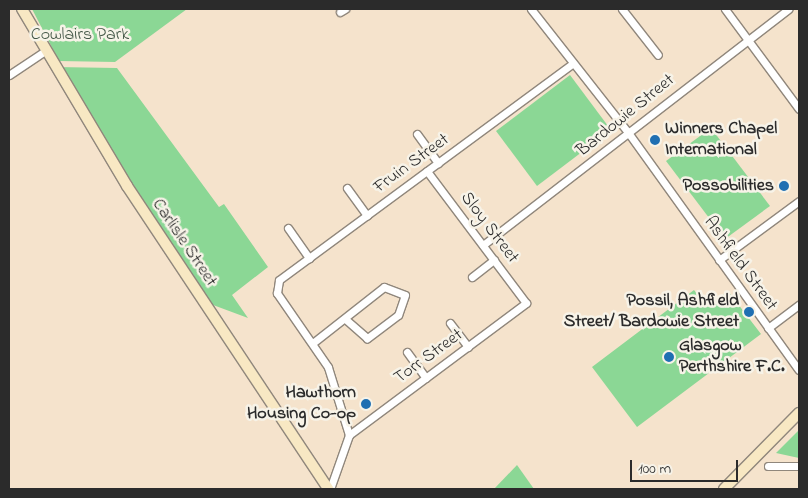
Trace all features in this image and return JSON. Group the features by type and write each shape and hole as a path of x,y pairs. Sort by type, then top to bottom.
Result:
{"street":[{"name":"Carlisle Street","path":"22,9 45,51 127,186 329,489"},
{"name":"Ashfield Street","path":"531,9 572,64 627,131 799,370"},
{"path":"622,9 658,55"},
{"path":"725,9 799,109"},
{"name":"Bardowie Street","path":"483,245 613,147 627,131 788,9"},
{"path":"9,75 45,51"},
{"name":"Fruin Street","path":"314,342 277,293 279,280 572,64"},
{"path":"417,134 438,163"},
{"name":"Sloy Street","path":"427,171 526,303"},
{"path":"347,188 367,216"},
{"path":"719,260 799,201"},
{"path":"288,228 309,258"},
{"path":"472,276 494,260"},
{"path":"329,489 349,435 328,368 314,342 384,287 405,295 398,315 367,338 345,319"},
{"name":"Torr Street","path":"349,435 526,303"},
{"path":"768,328 799,306"},
{"path":"450,323 468,346"},
{"path":"407,352 426,378"},
{"path":"724,489 799,412"},
{"path":"768,466 799,466"}],"green space":[{"name":"Cowlairs Park","path":"32,9 187,9 115,62 59,61"},
{"path":"55,67 117,68 219,207 224,204 268,267 232,295 248,318 205,302"},
{"path":"570,75 611,130 537,186 496,131"},
{"path":"711,128 770,206 725,239 666,161"},
{"path":"694,290 707,307 728,291 761,334 637,427 592,367"},
{"path":"799,430 799,458 776,453"},
{"path":"517,465 534,489 494,489"}],"place":[{"name":"Winners Chapel International","path":"655,140"},
{"name":"Possobilities","path":"784,186"},
{"name":"Possil, Ashfield Street/ Bardowie Street","path":"749,312"},
{"name":"Glasgow Perthshire F.C.","path":"669,357"},
{"name":"Hawthorn Housing Co-op","path":"366,404"}]}
